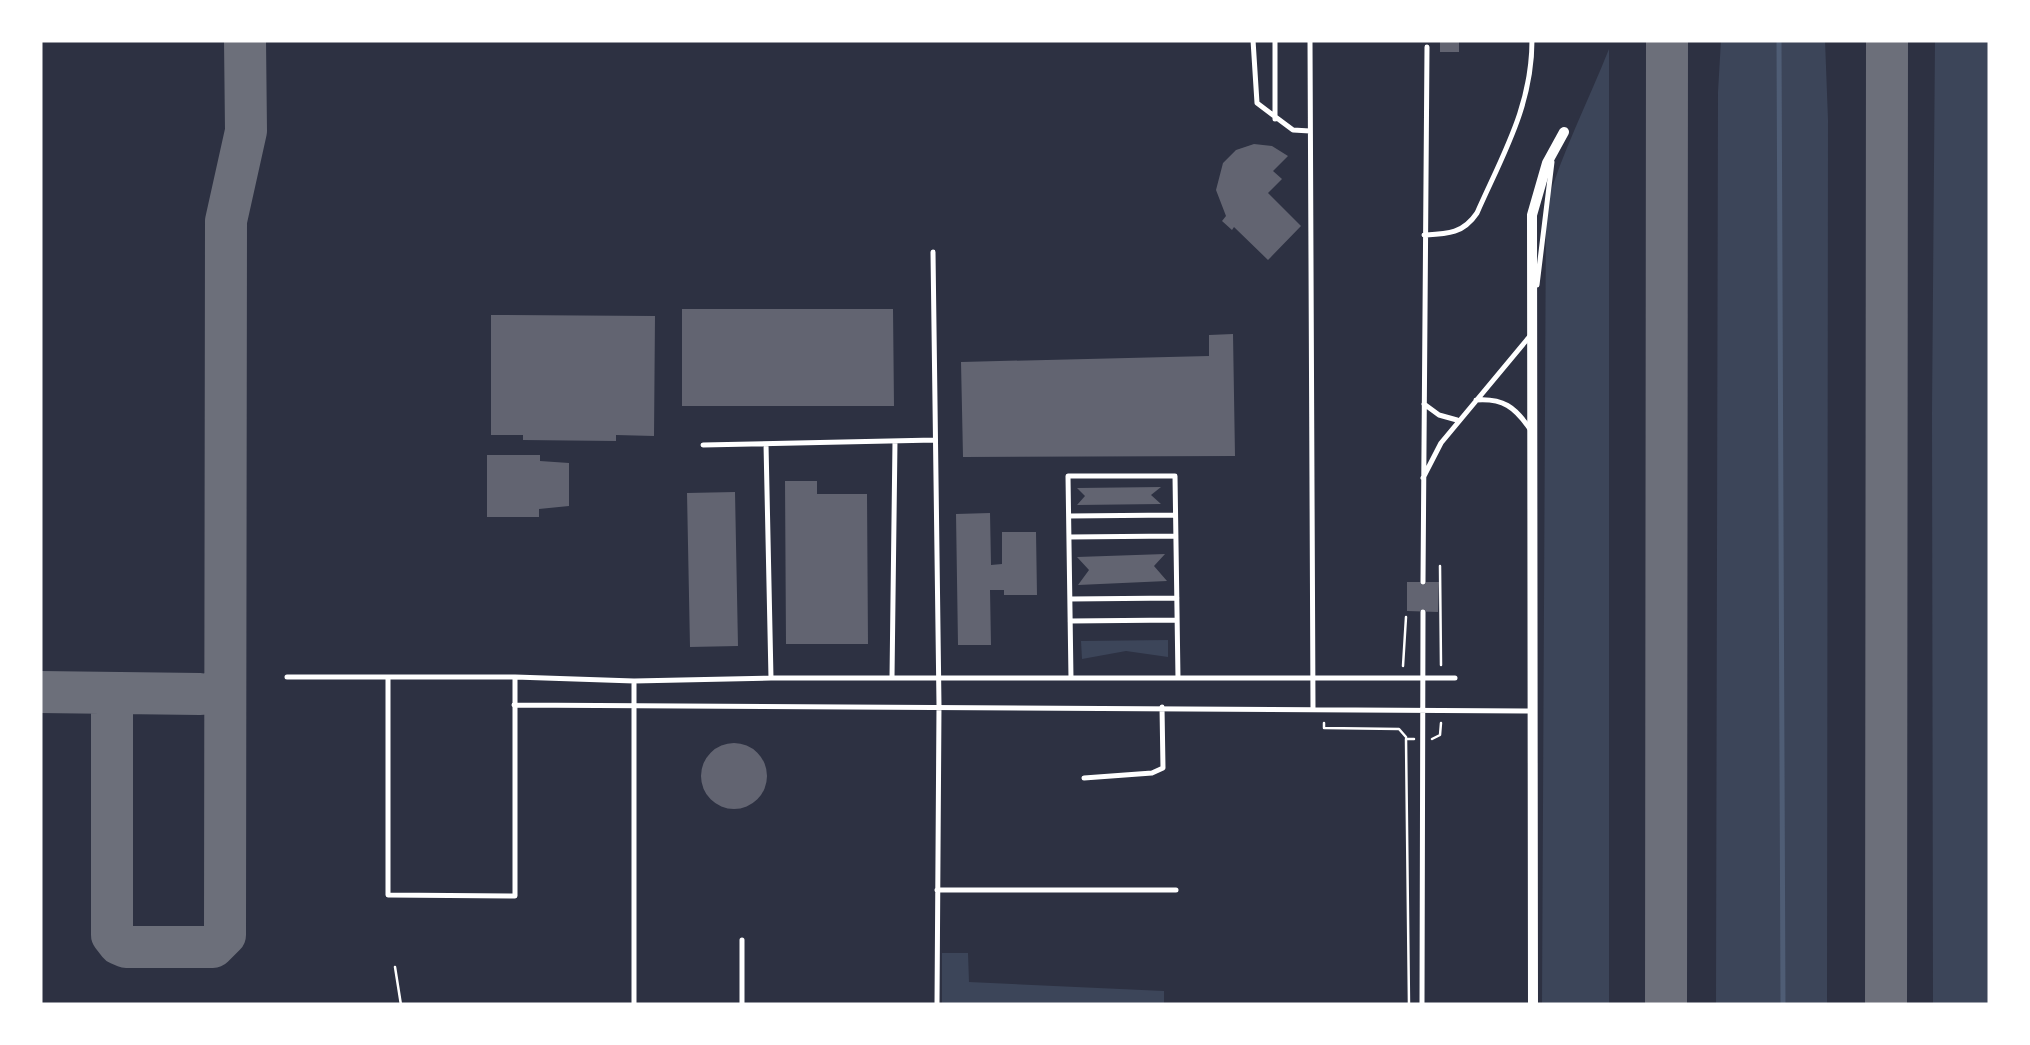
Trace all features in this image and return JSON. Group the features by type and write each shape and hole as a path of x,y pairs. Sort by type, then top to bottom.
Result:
{"street":[{"path":"1533,1005 1532,214 1538,188 1564,132"}],"lane":[{"path":"1253,40 1254,96 1260,109 1293,130 1310,131"},
{"path":"1275,40 1275,118"},
{"path":"1310,40 1313,708"},
{"path":"1424,234 1457,232 1477,213 1526,102 1532,40"},
{"path":"1422,582 1428,47"},
{"path":"933,252 939,705 936,1005"},
{"path":"1422,481 1440,443 1531,335"},
{"path":"1476,400 1493,399 1510,405 1532,431"},
{"path":"1424,404 1439,415 1458,420"},
{"path":"703,445 936,440"},
{"path":"892,678 895,441"},
{"path":"766,444 771,678"},
{"path":"1071,678 1068,476 1176,476 1178,678"},
{"path":"1069,516 1175,515"},
{"path":"1069,536 1176,536"},
{"path":"1070,599 1177,598"},
{"path":"1422,1005 1423,612"},
{"path":"1070,621 1177,620"},
{"path":"286,677 516,677 634,682 771,678 1455,678"},
{"path":"388,677 388,896 514,896 516,677"},
{"path":"634,682 634,1005"},
{"path":"514,705 1535,711"},
{"path":"1084,778 1152,773 1163,768 1162,707"},
{"path":"937,890 1176,890"},
{"path":"742,940 742,1005"}],"path":[{"path":"395,967 401,1005"}],"shaded area":[{"path":"1721,40 1825,40 1827,1005 1716,1005"},
{"path":"1935,40 1990,40 1990,1005 1933,1005"},
{"path":"1609,49 1609,1005 1542,1005 1546,207"},
{"path":"1168,640 1168,657 1126,651 1082,659 1081,641"},
{"path":"942,953 968,953 969,982 1164,991 1164,1005 942,1005"}],"building":[{"path":"1440,40 1459,40 1459,52 1440,52"},
{"path":"1254,144 1272,146 1288,156 1273,171 1282,179 1268,193 1301,226 1268,260 1234,227 1232,230 1222,221 1226,216 1216,190 1223,163 1236,150"},
{"path":"682,309 893,309 894,406 682,406"},
{"path":"491,315 655,316 654,436 616,435 616,441 523,440 523,435 491,435"},
{"path":"1233,334 1235,456 963,457 961,362 1209,356 1209,335"},
{"path":"487,455 540,455 540,461 569,463 569,506 539,509 539,517 487,517"},
{"path":"785,481 817,481 817,494 867,494 868,644 786,644"},
{"path":"1161,487 1151,495 1161,504 1077,505 1085,496 1077,488"},
{"path":"735,492 738,646 690,647 687,493"},
{"path":"990,513 991,565 1002,564 1002,532 1036,532 1037,595 1004,595 1004,590 990,590 991,645 958,645 956,514"},
{"path":"1165,554 1154,566 1167,581 1078,585 1089,570 1077,557"},
{"path":"1407,582 1439,582 1438,612 1407,611"},
{"path":"734,743 758,752 767,776 758,800 734,809 710,800 701,776 710,752"}],"waterway":[{"path":"1779,40 1783,1005"}],"taxiway":[{"path":"112,714 112,935 126,947 213,947 225,935 226,221 246,131 245,40"},
{"path":"1666,1005 1667,40"},
{"path":"1886,1005 1887,40"},
{"path":"40,692 200,694"}]}
